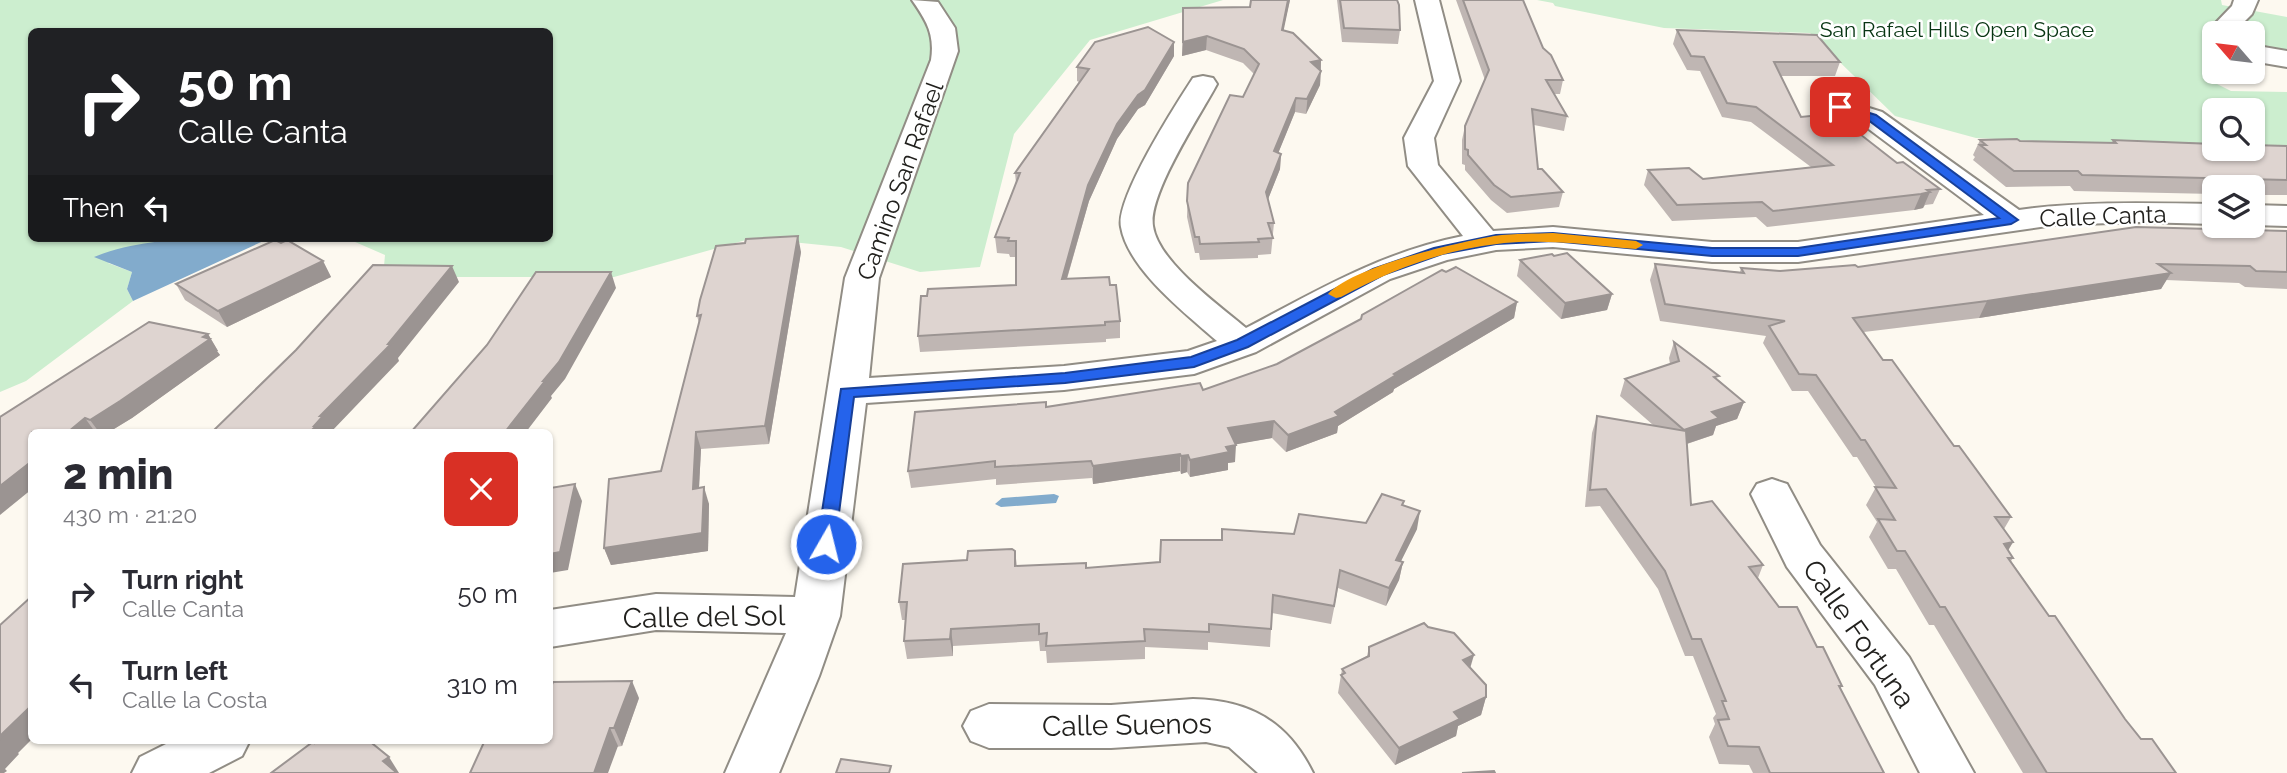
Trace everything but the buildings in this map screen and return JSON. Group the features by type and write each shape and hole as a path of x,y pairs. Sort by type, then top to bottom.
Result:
{"street":[{"name":"Camino San Rafael","path":"752,773 794,676 816,616 862,278 944,60 945,34 940,20 924,0"},
{"path":"1427,0 1447,81 1419,138 1423,166 1485,242"},
{"path":"2231,21 2243,9 2246,0"},
{"path":"2265,55 2287,59"},
{"path":"1203,84 1143,194 1136,224 1146,250 1176,285 1243,344"},
{"path":"1840,107 1872,118 2011,220"},
{"name":"Calle Canta","path":"847,392 1065,378 1194,362 1243,344 1378,272 1439,251 1485,242 1553,237 1712,252 1798,252 2054,215 2127,212 2202,214"},
{"path":"2265,215 2287,216"},
{"name":"Calle Fortuna","path":"1772,494 1803,555 1892,671 1947,773"},
{"name":"Calle del Sol","path":"553,628 656,612 816,616"},
{"name":"Calle Suenos","path":"989,726 1131,726 1180,722 1231,724 1264,745 1279,759 1286,773"},
{"path":"159,773 216,744"}],"green space":[{"path":"0,0 1223,0 1090,40 1014,134 980,267 920,272 841,247 753,238 614,277 383,277 385,255 355,242 553,242 553,28 28,28 28,242 159,242 108,263 132,272 127,289 133,301 26,381 0,392"},
{"name":"San Rafael Hills Open Space","path":"1537,0 2221,0 2222,5 2287,17 2287,53 2265,52 2265,21 2202,21 2202,84 2217,84 2231,91 2287,92 2287,153 2265,152 2265,98 2202,98 2202,149 1976,138 1895,116 1810,33 1664,28 1555,6 1553,3"}],"water":[{"path":"157,242 261,242 133,301 127,289 132,272 94,257"},
{"path":"1054,494 1059,496 1056,503 1001,507 995,504 1002,498"}],"slow traffic":[{"path":"1336,294 1378,272 1439,251 1496,240 1553,237 1636,245"}],"route":[{"path":"826,544 847,392 1065,378 1194,362 1243,344 1378,272 1439,251 1496,240 1553,237 1712,252 1798,252 2011,220 1872,118 1840,107"}]}
